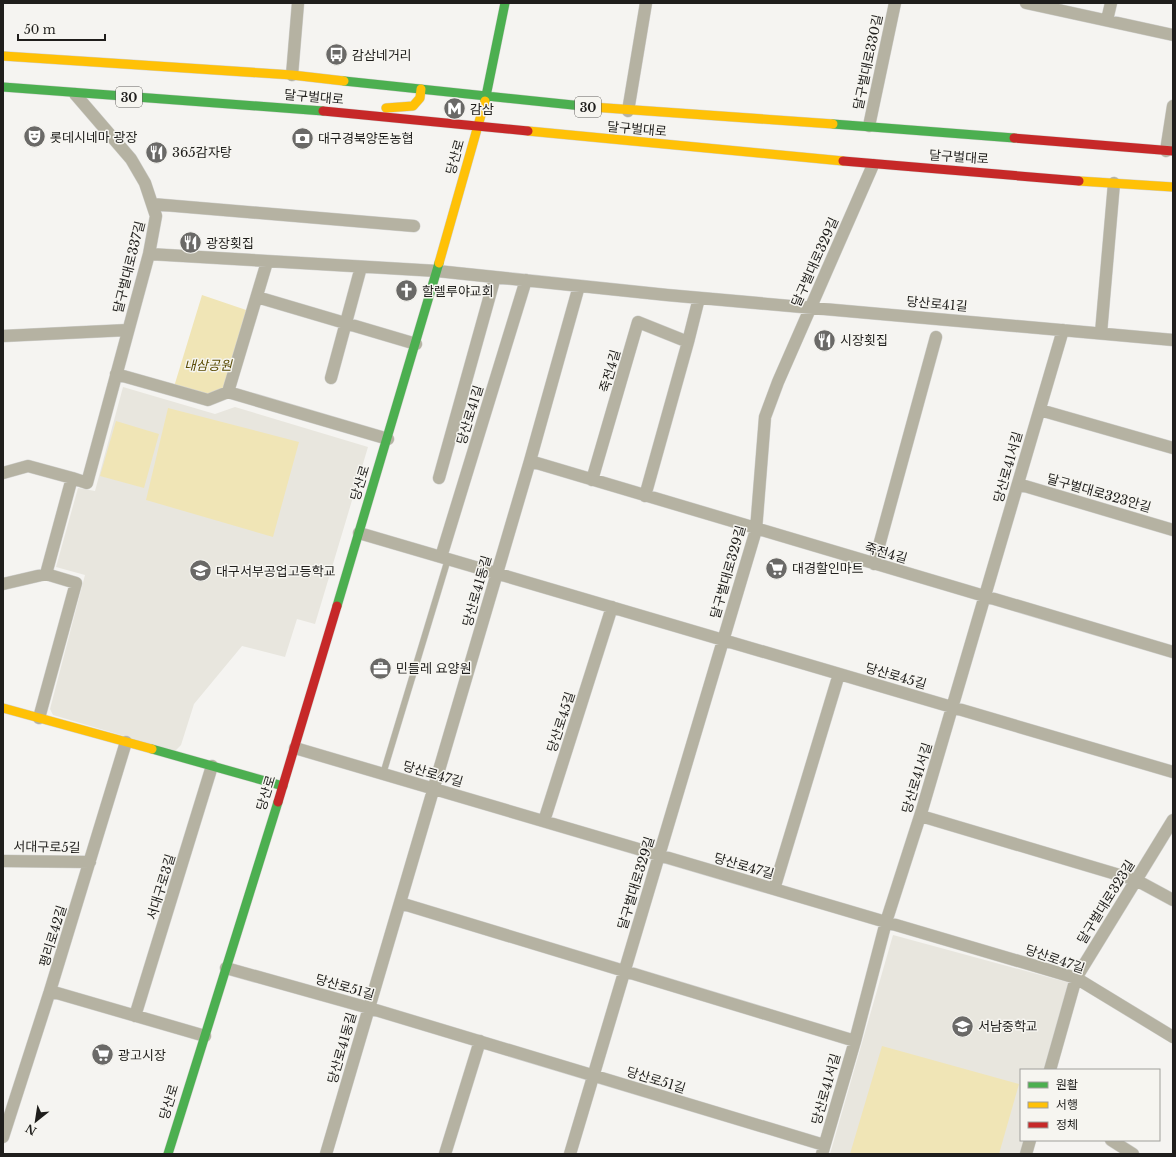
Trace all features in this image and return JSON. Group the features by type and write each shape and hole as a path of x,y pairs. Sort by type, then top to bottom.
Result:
{"main road":[{"name":"당산로","path":"168,1154 284,786 438,272 486,96 505,3"},
{"name":"달구벌대로","path":"3,56 292,75 628,111 868,126 1170,151"},
{"name":"달구벌대로","path":"3,87 75,94 379,116 478,128 872,165 1173,187"},
{"path":"379,116 384,108 391,105 411,107 417,104 420,99 421,89"},
{"path":"3,708 284,786"}],"street":[{"path":"292,75 298,3"},
{"path":"628,111 646,3"},
{"name":"달구벌대로330길","path":"868,126 895,3"},
{"path":"1026,3 1076,8 1107,20 1173,35"},
{"path":"1107,20 1111,3"},
{"name":"달구벌대로337길","path":"72,478 87,483 149,254 156,216 145,183 131,159 75,94"},
{"name":"달구벌대로","path":"1170,151 1173,106"},
{"name":"달구벌대로329길","path":"570,1154 756,530 765,417 872,165"},
{"path":"1101,333 1114,183"},
{"path":"152,204 414,226"},
{"path":"149,254 438,272"},
{"path":"228,392 267,262"},
{"path":"330,378 360,267"},
{"name":"당산로41길","path":"438,272 698,298 1173,340"},
{"name":"당산로41길","path":"439,478 495,277"},
{"name":"당산로41길","path":"445,558 526,280"},
{"name":"당산로41동길","path":"326,1154 530,461 579,286"},
{"path":"257,296 416,344"},
{"path":"645,496 688,342 698,298"},
{"name":"죽전4길","path":"592,480 638,322 688,342"},
{"name":"달구벌대로337길","path":"3,336 128,330"},
{"name":"당산로41서길","path":"823,1150 855,1041 886,922 921,816 1063,330"},
{"path":"874,564 936,337"},
{"path":"116,374 208,400 228,392 388,439"},
{"path":"1040,410 1173,448"},
{"name":"죽전4길","path":"530,461 756,530 1173,652"},
{"path":"3,473 28,466 72,478 46,574"},
{"name":"달구벌대로323안길","path":"1018,484 1173,530"},
{"name":"당산로45길","path":"359,533 1173,772"},
{"path":"3,584 46,574 76,583 39,718"},
{"name":"당산로45길","path":"544,821 612,608"},
{"path":"774,889 839,674"},
{"name":"평리로42길","path":"3,1137 50,991 126,742"},
{"name":"당산로47길","path":"295,748 1076,978 1173,1037"},
{"name":"서대구로3길","path":"135,1016 212,766"},
{"path":"921,816 1136,880 1173,900"},
{"name":"달구벌대로323길","path":"1050,1069 1076,978 1173,820"},
{"name":"서대구로5길","path":"3,861 90,862"},
{"path":"400,903 855,1041"},
{"name":"당산로51길","path":"226,968 480,1041 823,1150"},
{"path":"50,991 205,1036"},
{"path":"445,1154 480,1041"},
{"path":"1026,1154 1030,1141"},
{"path":"1112,1141 1133,1154"}],"lane":[{"path":"383,774 445,558"}],"shaded area":[{"name":"대구서부공업고등학교","path":"123,387 215,414 235,407 368,447 315,624 297,619 285,657 242,646 194,704 181,745 175,751 53,715 50,709 85,575 56,567 78,488 95,491"},
{"name":"서남중학교","path":"893,935 1070,983 1045,1069 1020,1069 1020,1141 1024,1141 1020,1154 830,1154"}],"green space":[{"name":"내삼공원","path":"202,295 252,312 228,392 208,400 173,390"},
{"path":"168,408 299,442 273,537 146,500"},
{"path":"116,421 159,434 144,488 100,476"},
{"path":"882,1046 1019,1084 999,1154 850,1154"}],"traffic: fast":[{"path":"485,101 505,3"},
{"path":"344,81 592,107"},
{"path":"3,87 323,111"},
{"path":"833,124 1014,138"},
{"path":"337,606 439,263"},
{"path":"152,749 283,786"},
{"path":"168,1154 278,802"}],"traffic: slow":[{"path":"3,56 292,75 344,81"},
{"path":"386,108 413,106 420,98 421,89"},
{"path":"439,263 485,101"},
{"path":"592,107 833,124"},
{"path":"528,131 843,161"},
{"path":"1079,181 1173,187"},
{"path":"3,708 152,749"}],"traffic: jam":[{"path":"323,111 528,131"},
{"path":"1014,138 1173,151"},
{"path":"843,161 1079,181"},
{"path":"278,802 337,606"}],"place":[{"name":"감삼네거리","path":"336,55"},
{"name":"감삼","path":"455,109"},
{"name":"롯데시네마 광장","path":"34,137"},
{"name":"대구경북양돈농협","path":"302,138"},
{"name":"365감자탕","path":"157,152"},
{"name":"광장횟집","path":"190,243"},
{"name":"할렐루야교회","path":"406,291"},
{"name":"시장횟집","path":"824,340"},
{"name":"대경할인마트","path":"777,568"},
{"name":"대구서부공업고등학교","path":"201,571"},
{"name":"민들레 요양원","path":"380,668"},
{"name":"서남중학교","path":"962,1026"},
{"name":"광고시장","path":"103,1055"}]}
